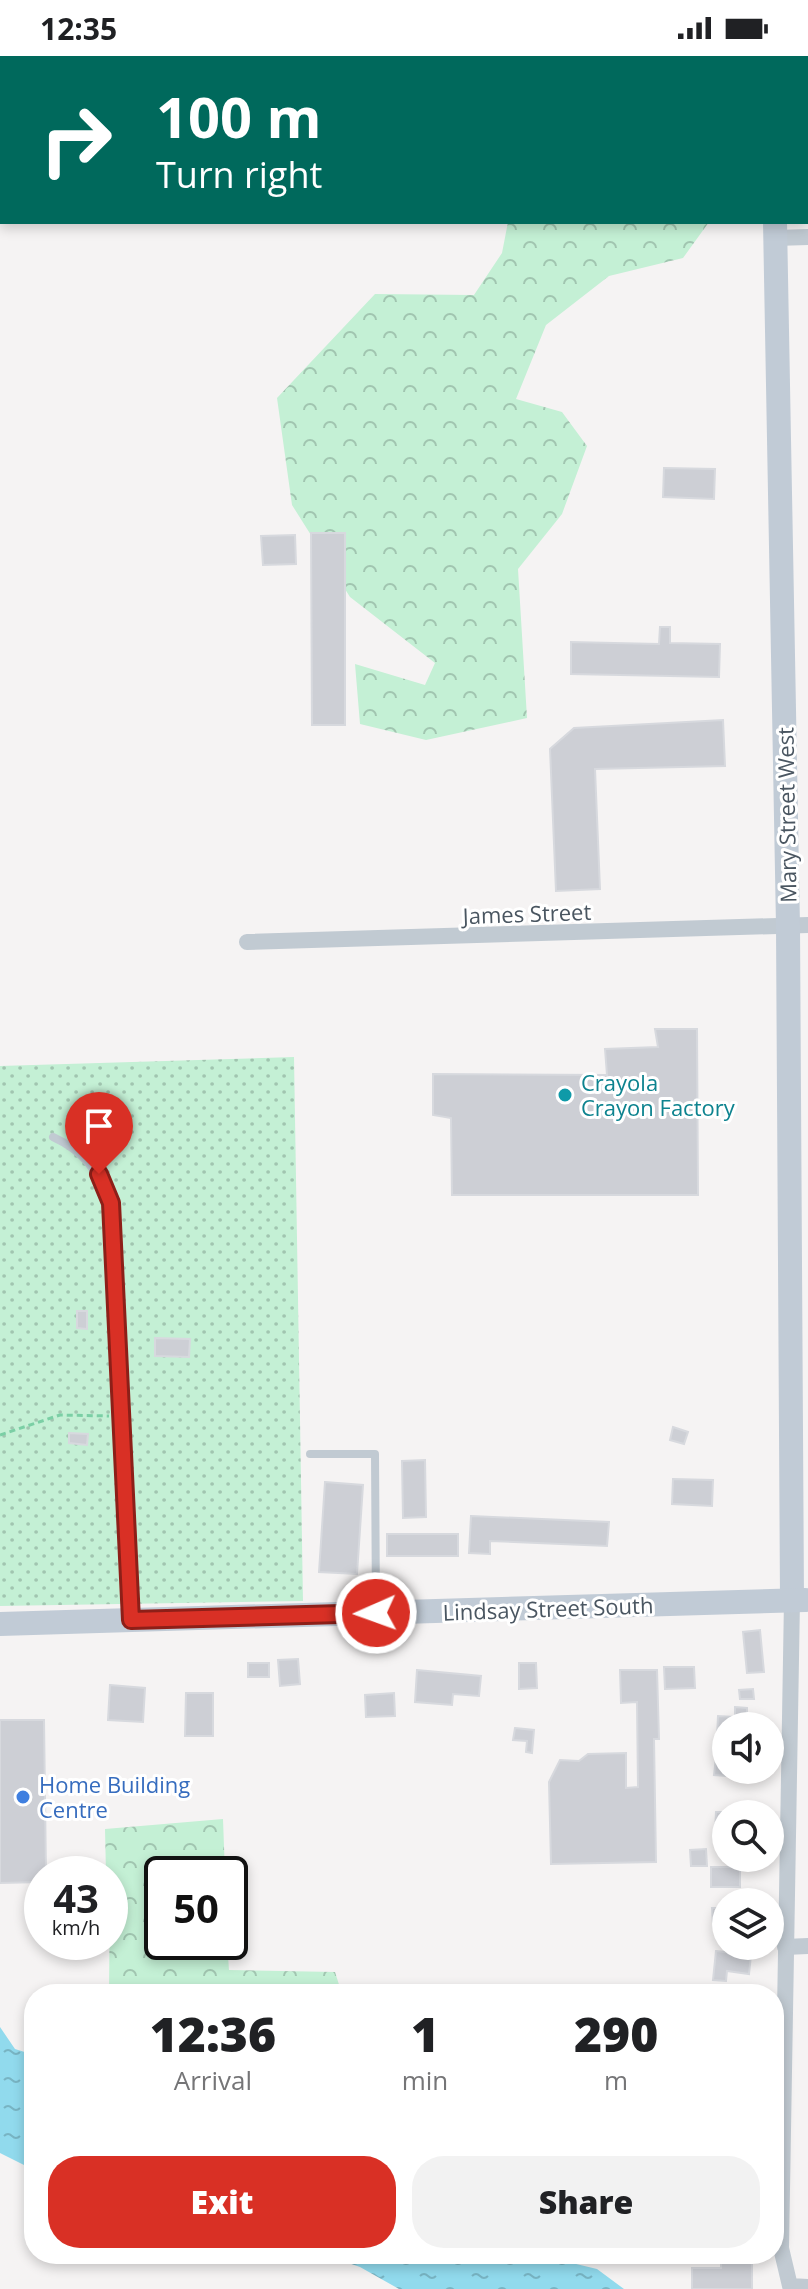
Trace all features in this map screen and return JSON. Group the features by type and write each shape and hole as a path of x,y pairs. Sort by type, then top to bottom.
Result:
{"street":[{"path":"775,230 808,237"},
{"name":"Mary Street West","path":"775,230 798,926 800,1600"},
{"name":"James Street","path":"247,942 798,926"},
{"path":"784,2022 800,1600"},
{"name":"Lindsay Street South","path":"0,1624 800,1600"},
{"path":"785,1947 808,1946"},
{"path":"784,2261 790,2286 808,2287"}],"lane":[{"path":"53,1137 85,1157 99,1174 111,1203 131,1620"},
{"path":"310,1454 375,1454 376,1613"}],"path":[{"path":"0,1435 60,1415 121,1416"}],"green space":[{"path":"508,224 708,224 683,258 609,276 546,325 516,399 562,412 587,446 562,514 518,569 527,718 426,740 360,724 355,664 425,685 435,663 350,597 292,505 277,398 375,294 474,295 502,253"},
{"path":"294,1057 303,1601 0,1606 0,1066"},
{"path":"223,1819 224,1856 144,1856 144,1960 228,1960 229,1970 335,1972 339,1984 109,1984 109,1960 128,1960 128,1856 106,1856 105,1829"}],"water":[{"path":"0,2027 15,2049 24,2052 24,2165 0,2153"},
{"path":"351,2264 576,2264 597,2269 624,2289 399,2289"}],"building":[{"path":"664,468 715,469 714,499 663,497"},
{"path":"311,533 345,533 345,725 312,725"},
{"path":"295,535 296,564 263,565 261,536"},
{"path":"660,627 670,627 670,643 720,644 719,677 571,674 571,642 659,644"},
{"path":"723,720 725,766 595,769 600,889 556,891 550,749 574,728"},
{"name":"Crayola Crayon Factory","path":"655,1029 697,1029 698,1195 452,1195 451,1118 433,1115 433,1074 607,1075 605,1049 658,1047"},
{"path":"77,1311 87,1311 87,1329 77,1328"},
{"path":"155,1338 190,1339 189,1357 155,1356"},
{"path":"673,1427 688,1432 684,1444 670,1440"},
{"path":"69,1433 88,1434 87,1445 69,1443"},
{"path":"425,1460 426,1517 403,1518 402,1461"},
{"path":"673,1479 713,1480 712,1506 672,1504"},
{"path":"325,1482 363,1485 357,1574 319,1572"},
{"path":"471,1516 609,1522 607,1546 490,1541 490,1554 469,1553"},
{"path":"387,1534 458,1534 458,1556 387,1556"},
{"path":"760,1630 764,1672 747,1673 743,1632"},
{"path":"298,1659 300,1684 280,1686 278,1660"},
{"path":"248,1663 269,1663 269,1677 248,1677"},
{"path":"519,1663 536,1663 537,1688 519,1689"},
{"path":"664,1667 694,1667 695,1688 665,1689"},
{"path":"417,1670 481,1676 479,1696 453,1694 452,1705 415,1702"},
{"path":"620,1670 657,1670 659,1739 654,1739 656,1862 551,1864 549,1782 560,1760 579,1761 588,1754 626,1753 626,1788 638,1787 637,1702 621,1703"},
{"path":"110,1685 145,1688 143,1722 108,1720"},
{"path":"753,1689 754,1699 740,1699 739,1690"},
{"path":"186,1693 213,1693 213,1736 185,1736"},
{"path":"394,1693 395,1716 366,1717 365,1695"},
{"path":"735,1707 747,1708 747,1712 735,1712"},
{"name":"Home Building Centre","path":"0,1720 44,1720 46,1856 24,1856 24,1882 0,1883"},
{"path":"515,1728 534,1730 532,1753 526,1752 527,1741 513,1740"},
{"path":"706,1849 707,1866 691,1866 690,1850"},
{"path":"711,1867 712,1872 740,1872 740,1887 711,1887"},
{"path":"715,1960 750,1960 749,1974 727,1971 726,1981 713,1980"},
{"path":"721,2264 752,2264 752,2289 692,2289 692,2268 721,2268"}],"place":[{"name":"Crayola Crayon Factory","path":"565,1095"},
{"name":"Home Building Centre","path":"23,1797"}],"route":[{"path":"99,1174 111,1203 131,1620 376,1613"}]}
